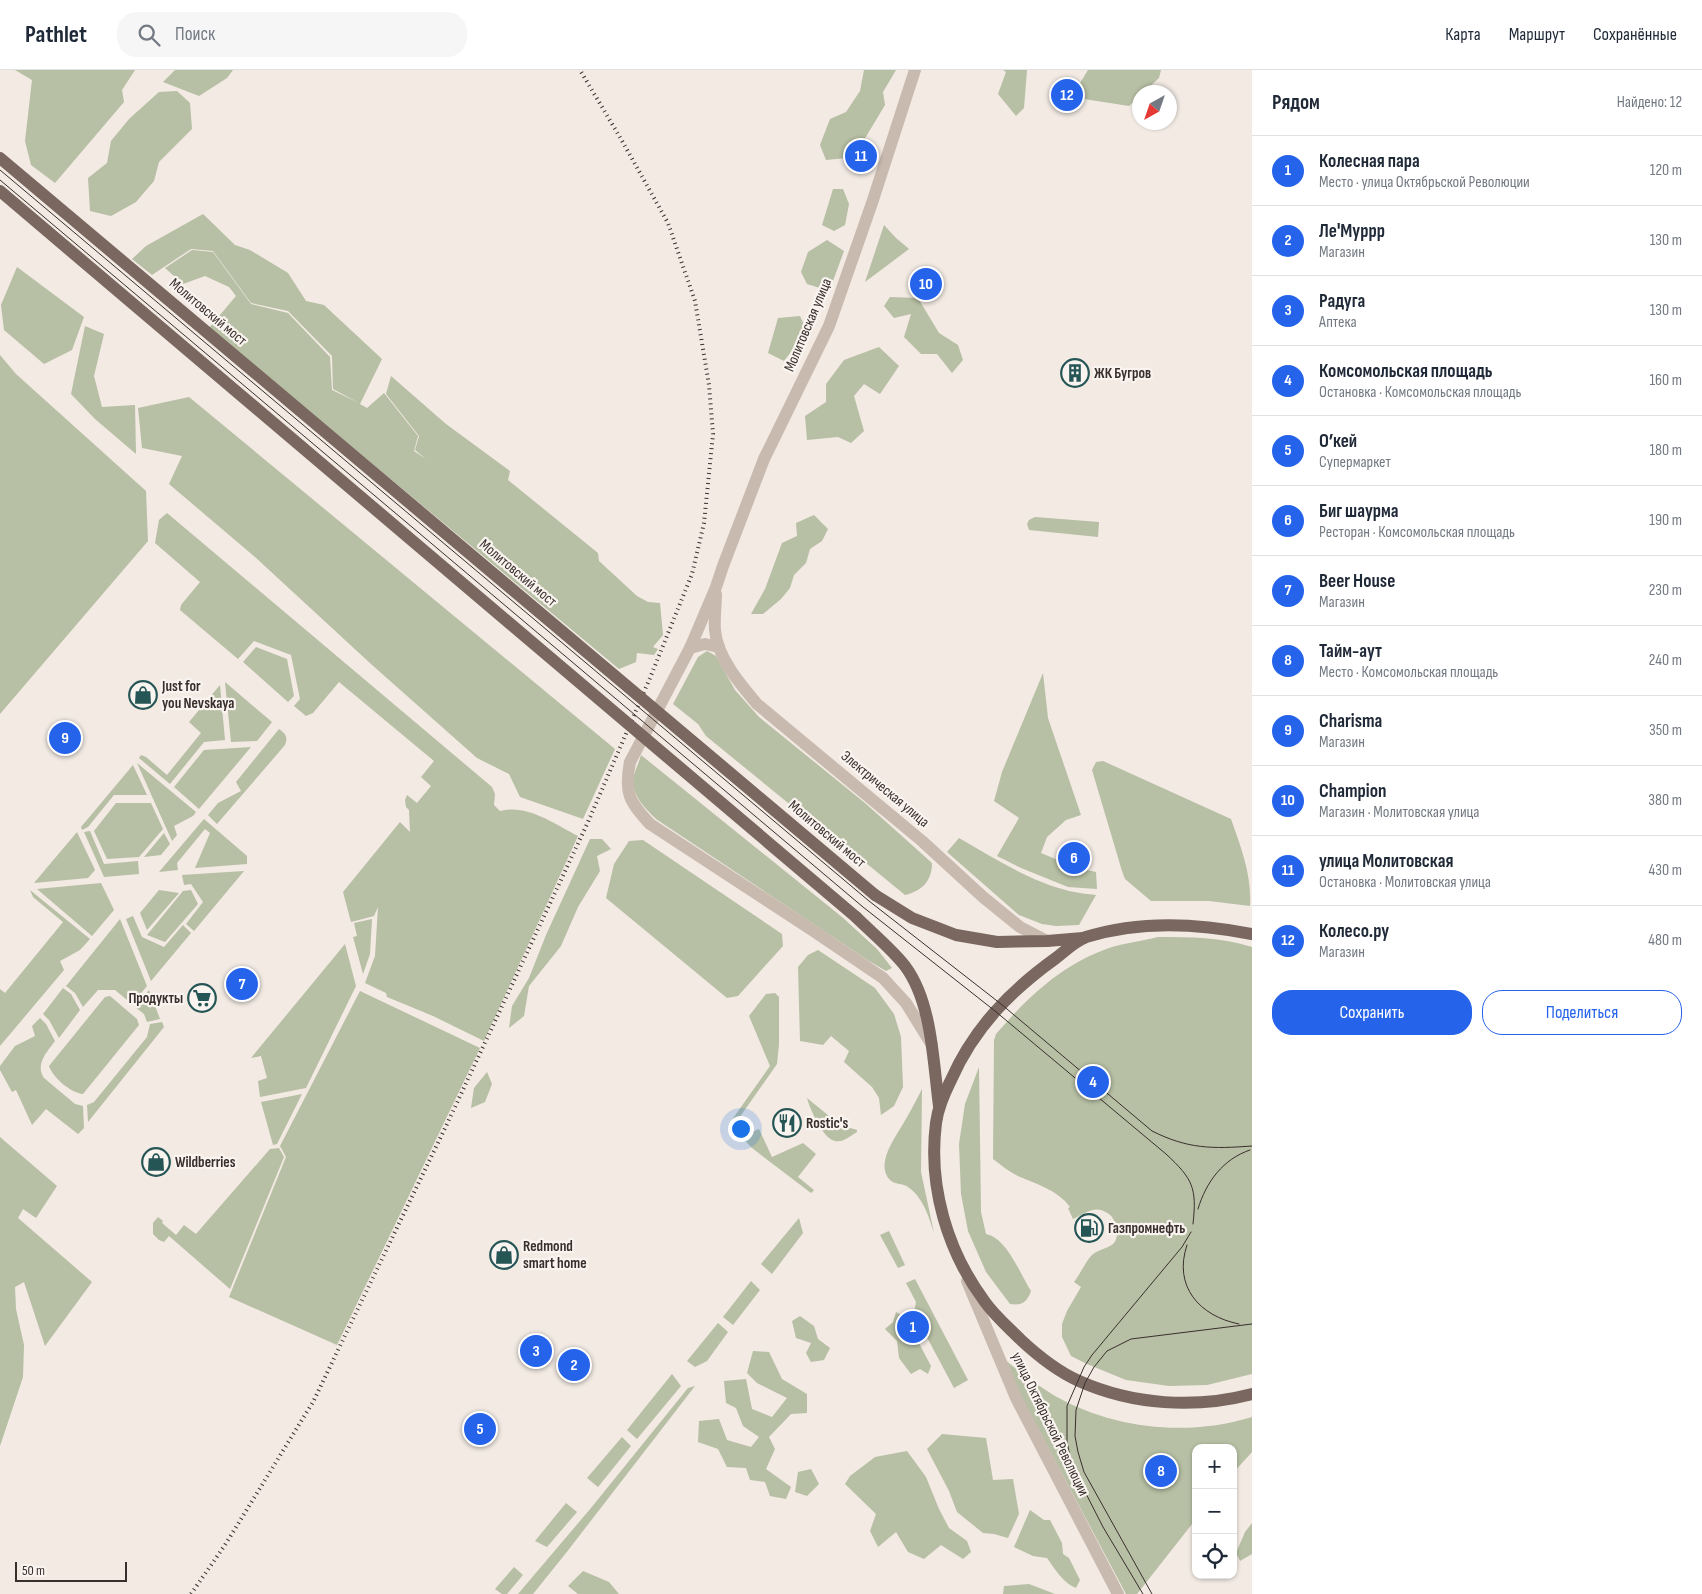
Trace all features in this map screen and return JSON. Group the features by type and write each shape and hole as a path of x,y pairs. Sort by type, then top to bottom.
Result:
{"main road":[{"name":"Молитовский мост","path":"0,158 874,895 912,918 956,935 997,942 1084,938 1160,924 1206,926 1252,934"},
{"path":"0,192 856,917 905,965 921,995 932,1045 939,1106"},
{"path":"1084,938 1018,987 986,1021 960,1059 939,1106 936,1124 934,1155 937,1191 946,1230 961,1265 985,1303 1001,1321 1043,1359 1078,1380 1113,1393 1169,1402 1204,1403 1229,1400 1252,1394"}],"street":[{"name":"Молитовская улица","path":"716,587 722,566 764,459 828,326 872,203 915,70"},
{"name":"Электрическая улица","path":"716,587 715,631 719,647 736,680 757,704 922,841 983,897 1020,927 1047,941"},
{"path":"716,587 690,648 630,762 626,781 630,798 637,811 650,824 883,978 906,1003 932,1045"},
{"path":"690,648 705,644 719,647"},
{"name":"улица Октябрьской Революции","path":"961,1265 1016,1398 1118,1594"}],"green space":[{"path":"15,70 135,70 122,90 124,102 55,183 31,165 25,141 32,80"},
{"path":"175,70 233,70 227,78 199,96 163,82"},
{"path":"864,70 896,70 883,92 885,105 864,140 847,158 826,160 820,145 830,119 846,112 860,91"},
{"path":"1003,70 1027,70 1024,108 1016,116 998,94 1006,72"},
{"path":"1088,70 1161,70 1159,78 1152,85 1132,85 1132,103 1129,106 1084,99 1077,88"},
{"path":"177,91 190,103 192,129 159,162 154,181 136,202 111,216 90,211 88,178 107,163 111,141 129,119 159,92"},
{"path":"833,189 843,189 849,204 845,225 834,231 822,225"},
{"path":"203,214 235,245 250,250 288,273 306,301 324,305 382,359 360,404 367,408 384,393 418,436 414,451 426,459 415,450 419,436 386,394 391,376 446,424 510,471 508,480 598,553 599,561 637,596 648,602 660,603 663,635 653,647 658,649 654,655 637,653 636,662 619,669 209,328 236,296 229,287 205,276 183,284 165,268 192,250 213,252 251,304 288,313 330,357 332,390 359,403 333,389 332,356 288,311 251,303 213,251 191,249 152,275 132,259 146,246"},
{"path":"884,225 909,249 865,282"},
{"path":"827,240 844,251 833,281 820,288 807,284 801,272 808,252"},
{"path":"17,267 84,317 72,350 44,364 4,330 1,305"},
{"path":"890,297 918,298 939,333 958,345 963,360 952,373 937,354 921,354 904,337 911,314 894,318 884,306"},
{"path":"800,316 807,331 784,361 768,353 778,318"},
{"path":"85,326 104,334 94,376 102,407 135,405 136,454 95,419 71,394"},
{"path":"879,347 899,366 880,394 864,384 854,396 864,431 851,443 838,437 807,440 805,416 826,402 826,384 844,360"},
{"path":"0,355 16,374 146,491 148,541 0,714"},
{"path":"189,397 615,749 583,819 520,797 509,774 477,758 255,557 169,484 182,456 142,448 138,408"},
{"path":"167,513 492,787 495,794 494,805 500,811 521,810 531,813 578,836 484,1041 433,1016 387,997 386,993 365,983 375,956 378,907 374,916 351,922 343,892 400,822 410,832 409,810 406,807 405,800 407,795 417,803 431,786 421,777 434,761 339,682 313,713 306,716 294,706 300,699 291,655 254,641 238,659 180,610 181,605 200,582 155,543 159,520"},
{"path":"814,515 828,529 822,541 810,549 806,563 794,575 790,588 781,599 763,614 751,614 765,589 782,543 797,536 796,523"},
{"path":"1035,517 1099,522 1098,537 1029,530 1027,524 1029,520"},
{"path":"256,647 287,659 294,696 288,702 243,662"},
{"path":"707,651 716,656 735,690 759,717 865,803 932,863 928,880 921,888 905,895 821,826 817,827 813,819 796,805 793,807 706,736 698,724 673,704 698,657"},
{"path":"1043,673 1048,718 1081,815 1066,820 1047,837 1041,853 1077,868 1096,872 1097,889 1068,887 997,856 1019,818 994,801 1002,772"},
{"path":"225,682 272,722 257,741 231,742"},
{"path":"220,685 225,740 204,742 170,784 139,758 141,755 146,757 167,775 201,733 189,722"},
{"path":"279,729 286,736 285,745 217,824 208,815 218,803 241,791 236,782"},
{"path":"251,747 199,809 174,787 204,750"},
{"path":"641,755 842,917 877,949 892,968 886,971 869,961 656,819 641,803 634,788 634,776"},
{"path":"1103,761 1231,819 1248,873 1250,906 1209,901 1151,901 1125,879 1092,770 1096,762"},
{"path":"137,763 196,812 193,816 174,826 177,835 172,841"},
{"path":"133,765 147,795 114,795 88,827 82,830 81,827"},
{"path":"116,803 151,803 163,829 139,857 107,859 94,831"},
{"path":"204,819 247,856 247,864 195,868 210,833 205,829 177,863 178,870 159,872"},
{"path":"90,831 104,864 138,861 139,874 104,877 84,832"},
{"path":"77,832 95,870 88,878 34,883"},
{"path":"164,833 170,844 161,855 144,857"},
{"path":"959,838 1012,868 1054,887 1096,895 1079,925 1056,926 1042,924 1019,915 947,852"},
{"path":"590,839 602,839 611,849 597,856 600,871 578,907 561,946 529,986 524,1016 509,1028 512,1006 529,978 546,935"},
{"path":"643,840 782,934 783,946 738,996 727,998 606,898 614,864 629,841"},
{"path":"244,871 194,931 186,924 203,902 191,884 184,885 182,875"},
{"path":"101,883 114,910 92,936 37,889"},
{"path":"30,890 90,939 80,950 60,961 64,970 0,1046 0,989 5,993 63,922 33,897"},
{"path":"159,890 179,893 147,930 140,913"},
{"path":"191,890 198,904 165,942 147,935 183,891"},
{"path":"133,916 142,937 164,947 183,925 191,933 151,981 126,919"},
{"path":"120,919 147,986 132,1004 115,990 98,990 83,1007 75,993 66,986"},
{"path":"372,919 370,954 363,974 353,937 357,936 354,923"},
{"path":"1158,937 1217,939 1252,947 1252,1374 1207,1385 1169,1386 1126,1380 1071,1356 1062,1337 1062,1324 1081,1287 1074,1282 1091,1256 1110,1246 1116,1240 1117,1235 1114,1221 1109,1214 1099,1210 1091,1210 1073,1219 1068,1208 1070,1207 1059,1196 1013,1173 993,1159 994,1040 996,1034 1033,995 1076,963 1109,948"},
{"path":"345,944 356,986 306,1088 260,1097 258,1081 267,1078 261,1056 251,1058"},
{"path":"818,950 875,988 894,1014 901,1037 903,1087 894,1106 881,1115 879,1098 872,1087 844,1062 849,1051 831,1036 823,1045 800,1041 798,967 808,955"},
{"path":"63,988 71,994 80,1010 59,1038 49,1020 43,1014"},
{"path":"149,990 160,1019 147,1022 144,1014 135,1007"},
{"path":"360,991 480,1048 337,1345 229,1297 286,1157 280,1146"},
{"path":"775,993 779,997 777,1064 737,1121 749,1133 759,1129 772,1157 803,1143 816,1154 798,1177 814,1190 811,1193 752,1148 729,1124 770,1066 749,1016 766,994"},
{"path":"110,996 137,1019 139,1025 83,1094 78,1093 58,1080 49,1066 105,997"},
{"path":"40,1018 46,1024 55,1041 43,1058 41,1063 42,1073 44,1078 75,1104 83,1106 84,1128 78,1134 46,1109 32,1125 16,1090 12,1092 0,1070 0,1066 15,1046 35,1036 32,1026"},
{"path":"162,1022 164,1027 88,1122 87,1105 94,1102 147,1037 150,1024"},
{"path":"979,1067 981,1212 986,1234 994,1237 1007,1249 1031,1291 1028,1298 1021,1304 1010,1304 986,1272 968,1231 961,1194 959,1144 965,1104"},
{"path":"487,1072 492,1084 485,1102 471,1108 474,1088"},
{"path":"922,1089 921,1172 934,1233 925,1208 918,1196 906,1186 890,1180 886,1174 885,1166 885,1159 891,1144"},
{"path":"302,1094 277,1144 273,1145 261,1102"},
{"path":"807,1098 840,1125 857,1130 857,1132 841,1141 830,1139 818,1123"},
{"path":"0,1137 57,1186 36,1218 23,1209 18,1218 92,1282 45,1346 24,1282 15,1287 16,1309 24,1345 23,1377 0,1446"},
{"path":"279,1148 284,1157 230,1289 169,1236 164,1242 153,1234 153,1223 158,1217 176,1235 184,1225 196,1234 270,1149"},
{"path":"799,1218 803,1233 772,1274 761,1264"},
{"path":"889,1231 905,1265 898,1268 880,1235"},
{"path":"915,1279 968,1380 954,1388 914,1313 916,1302 906,1283"},
{"path":"751,1281 760,1290 733,1325 723,1317"},
{"path":"896,1312 905,1317 931,1366 928,1374 920,1369 911,1374 899,1358 897,1341 885,1329 893,1322"},
{"path":"800,1316 814,1326 818,1339 830,1348 824,1360 811,1362 806,1353 811,1343 796,1338 792,1321"},
{"path":"718,1323 728,1332 707,1361 695,1367 687,1361"},
{"path":"753,1351 769,1352 782,1379 807,1394 807,1413 791,1414 769,1437 775,1449 766,1469 791,1487 786,1499 770,1496 765,1482 750,1480 746,1468 727,1467 718,1449 698,1442 699,1421 719,1419 727,1440 751,1447 759,1437 743,1426 736,1408 726,1403 724,1381 746,1379 752,1409 772,1417 787,1398 757,1383 747,1373"},
{"path":"999,1355 1026,1377 1055,1396 1102,1416 1126,1422 1177,1428 1202,1427 1252,1417 1252,1452 1237,1469 1237,1444 1192,1444 1192,1524 1137,1594 1126,1594"},
{"path":"672,1374 681,1386 637,1439 627,1430"},
{"path":"695,1386 533,1594 518,1594 591,1508 688,1388"},
{"path":"942,1434 986,1438 993,1480 1013,1479 1019,1514 1008,1538 983,1533 957,1512 949,1491 927,1449"},
{"path":"622,1437 631,1446 598,1487 587,1478"},
{"path":"907,1451 926,1477 949,1528 967,1541 971,1552 963,1559 941,1545 924,1559 908,1552 896,1532 878,1547 870,1531 876,1514 845,1484 850,1476 875,1457"},
{"path":"811,1469 819,1484 807,1496 795,1492 798,1472"},
{"path":"566,1503 577,1512 547,1547 535,1541"},
{"path":"1030,1510 1044,1520 1050,1520 1062,1543 1063,1554 1069,1558 1080,1580 1076,1588 1063,1579 1047,1558 1033,1556 1014,1547"},
{"path":"1252,1523 1252,1554 1240,1561 1237,1551 1245,1532"},
{"path":"514,1567 523,1575 507,1594 502,1594 495,1589"},
{"path":"583,1571 609,1582 619,1594 578,1594 568,1586"},
{"path":"1029,1584 1055,1594 1003,1594 1004,1586"}],"tram line":[{"path":"0,170 869,901 1001,1004 1152,1131 1177,1141 1200,1146 1252,1146"},
{"path":"0,180 863,907 995,1011 1166,1154 1182,1170 1191,1185 1194,1201 1193,1224"},
{"path":"1198,1209 1201,1199 1217,1173 1232,1159 1250,1150"},
{"path":"1143,1594 1103,1527 1071,1461 1067,1442 1067,1406 1084,1367 1092,1355 1182,1247 1191,1232"},
{"path":"1187,1245 1184,1274 1187,1286 1193,1297 1212,1314 1239,1324"},
{"path":"1152,1594 1084,1472 1075,1436 1076,1410 1085,1383 1094,1367 1107,1351 1131,1339 1252,1324"}],"railway":[{"path":"191,1594 225,1545 313,1402 447,1124 588,822 692,574 704,523 713,434 709,385 695,301 668,223 580,70"}],"place":[{"name":"Колесо.ру","path":"1067,95"},
{"name":"улица Молитовская","path":"861,156"},
{"name":"Champion","path":"926,284"},
{"name":"ЖК Бугров","path":"1075,373"},
{"name":"Just for you Nevskaya","path":"143,695"},
{"name":"Charisma","path":"65,738"},
{"name":"Биг шаурма","path":"1074,858"},
{"name":"Beer House","path":"242,984"},
{"name":"Продукты","path":"202,998"},
{"name":"Комсомольская площадь","path":"1093,1082"},
{"name":"Rostiс's","path":"787,1123"},
{"name":"Wildberries","path":"156,1162"},
{"name":"Газпромнефть","path":"1089,1228"},
{"name":"Redmond smart home","path":"504,1255"},
{"name":"Колесная пара","path":"913,1327"},
{"name":"Радуга","path":"536,1351"},
{"name":"Ле'Муррр","path":"574,1365"},
{"name":"О’кей","path":"480,1429"},
{"name":"Тайм-аут","path":"1161,1471"}]}
